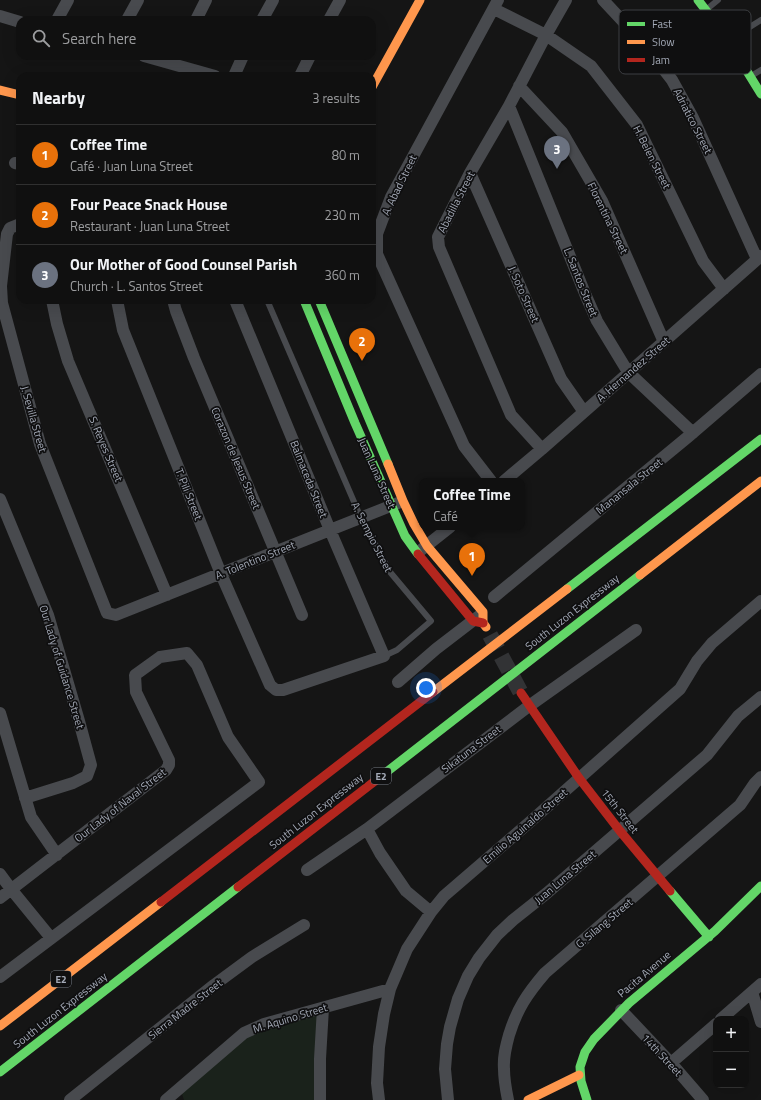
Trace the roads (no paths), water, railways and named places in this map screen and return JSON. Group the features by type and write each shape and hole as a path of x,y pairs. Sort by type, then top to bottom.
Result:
{"main road":[{"path":"376,80 420,0"},
{"path":"698,0 706,10"},
{"path":"750,76 761,94"},
{"path":"0,90 16,94"},
{"name":"Juan Luna Street","path":"306,304 355,423 405,536 422,550 481,621"},
{"name":"Juan Luna Street","path":"321,304 414,524 422,550 481,621"},
{"name":"South Luzon Expressway","path":"0,1026 761,440"},
{"name":"South Luzon Expressway","path":"0,1072 761,481"},
{"name":"15th Street","path":"521,693 579,778 620,831 709,937"},
{"name":"Pacita Avenue","path":"587,1100 582,1089 579,1074 581,1061 589,1043 621,1010 709,937 746,903 761,886"},
{"path":"528,1100 579,1074"}],"street":[{"path":"59,16 68,0"},
{"path":"129,16 138,0"},
{"path":"198,16 206,0"},
{"path":"264,16 273,0"},
{"path":"331,16 340,0"},
{"name":"Abadilla Street","path":"542,449 511,415 439,247 438,237 470,173 509,106 566,0"},
{"name":"Adriatico Street","path":"603,0 619,17"},
{"name":"H. Belen Street","path":"496,4 546,35 591,66 637,125 704,261 724,290"},
{"name":"A. Abad Street","path":"489,478 464,446 377,254 377,234 391,197 496,4"},
{"path":"0,16 16,21"},
{"path":"174,60 205,72"},
{"path":"236,72 242,60"},
{"path":"302,72 308,60"},
{"name":"Adriatico Street","path":"667,74 693,118 759,257"},
{"name":"Florentina Street","path":"519,86 562,132 602,201 664,342"},
{"name":"L. Santos Street","path":"509,106 597,321 628,372 693,433"},
{"name":"J. Soto Street","path":"470,173 561,379 584,412"},
{"name":"J. Sevilla Street","path":"16,226 10,228 7,234 1,286 2,303 40,444 107,612"},
{"name":"A. Hernandez Street","path":"508,478 724,290 759,257"},
{"name":"S. Reyes Street","path":"53,304 68,361 167,595"},
{"name":"T. Pili Street","path":"118,304 122,330 221,574 270,685"},
{"name":"Corazon de Jesus Street","path":"174,304 194,358 302,615"},
{"name":"Balmaceda Street","path":"237,304 384,656"},
{"name":"Manansala Street","path":"494,596 693,433 761,374"},
{"name":"Our Lady of Guidance Street","path":"0,499 48,615 91,765 87,776 73,783 25,798"},
{"name":"A. Tolentino Street","path":"107,612 116,615 403,501"},
{"path":"422,550 446,530"},
{"name":"Emilio Aguinaldo Street","path":"379,1100 377,1083 379,1047 384,1014 390,989 407,948 431,912 444,896 680,689 697,661 712,644 761,601"},
{"path":"398,682 436,649 481,621"},
{"name":"Sikatuna Street","path":"308,870 367,829 529,706 636,630"},
{"name":"Our Lady of Naval Street","path":"0,898 166,770 169,765 169,760 136,692 135,675 160,657 187,653 197,665 228,737 259,782 51,938"},
{"name":"A. Sempio Street","path":"270,685 276,690 283,690 384,656"},
{"name":"Juan Luna Street","path":"448,1100 445,1069 450,1027 458,999 468,976 479,958 513,920 620,831 707,755 738,716 761,696"},
{"path":"0,713 30,817 57,855"},
{"name":"G. Silang Street","path":"508,1100 504,1069 505,1050 514,1020 526,996 544,974 740,805 761,777"},
{"path":"367,829 380,853 406,891 431,912"},
{"path":"0,874 11,890 51,938 0,977"},
{"name":"Sierra Madre Street","path":"77,1098 214,985 252,957 304,925"},
{"path":"725,1016 761,984"},
{"name":"M. Aquino Street","path":"166,1100 244,1033 251,1029 264,1024 390,989"},
{"path":"752,992 761,1022"},
{"path":"320,1100 320,1059 323,1008"},
{"name":"14th Street","path":"621,1010 671,1063 703,1100"},
{"path":"671,1063 713,1027"},
{"path":"180,1088 183,1100"}],"lane":[{"path":"706,10 718,0"},
{"path":"751,26 761,20"},
{"path":"750,76 761,70"},
{"name":"A. Sempio Street","path":"269,304 361,518 390,572 431,621 397,650 384,656"}],"tunnel":[{"path":"490,635 521,693"}],"place":[{"name":"Our Mother of Good Counsel Parish","path":"557,169"},
{"name":"Four Peace Snack House","path":"362,361"},
{"name":"Coffee Time","path":"472,576"}]}
